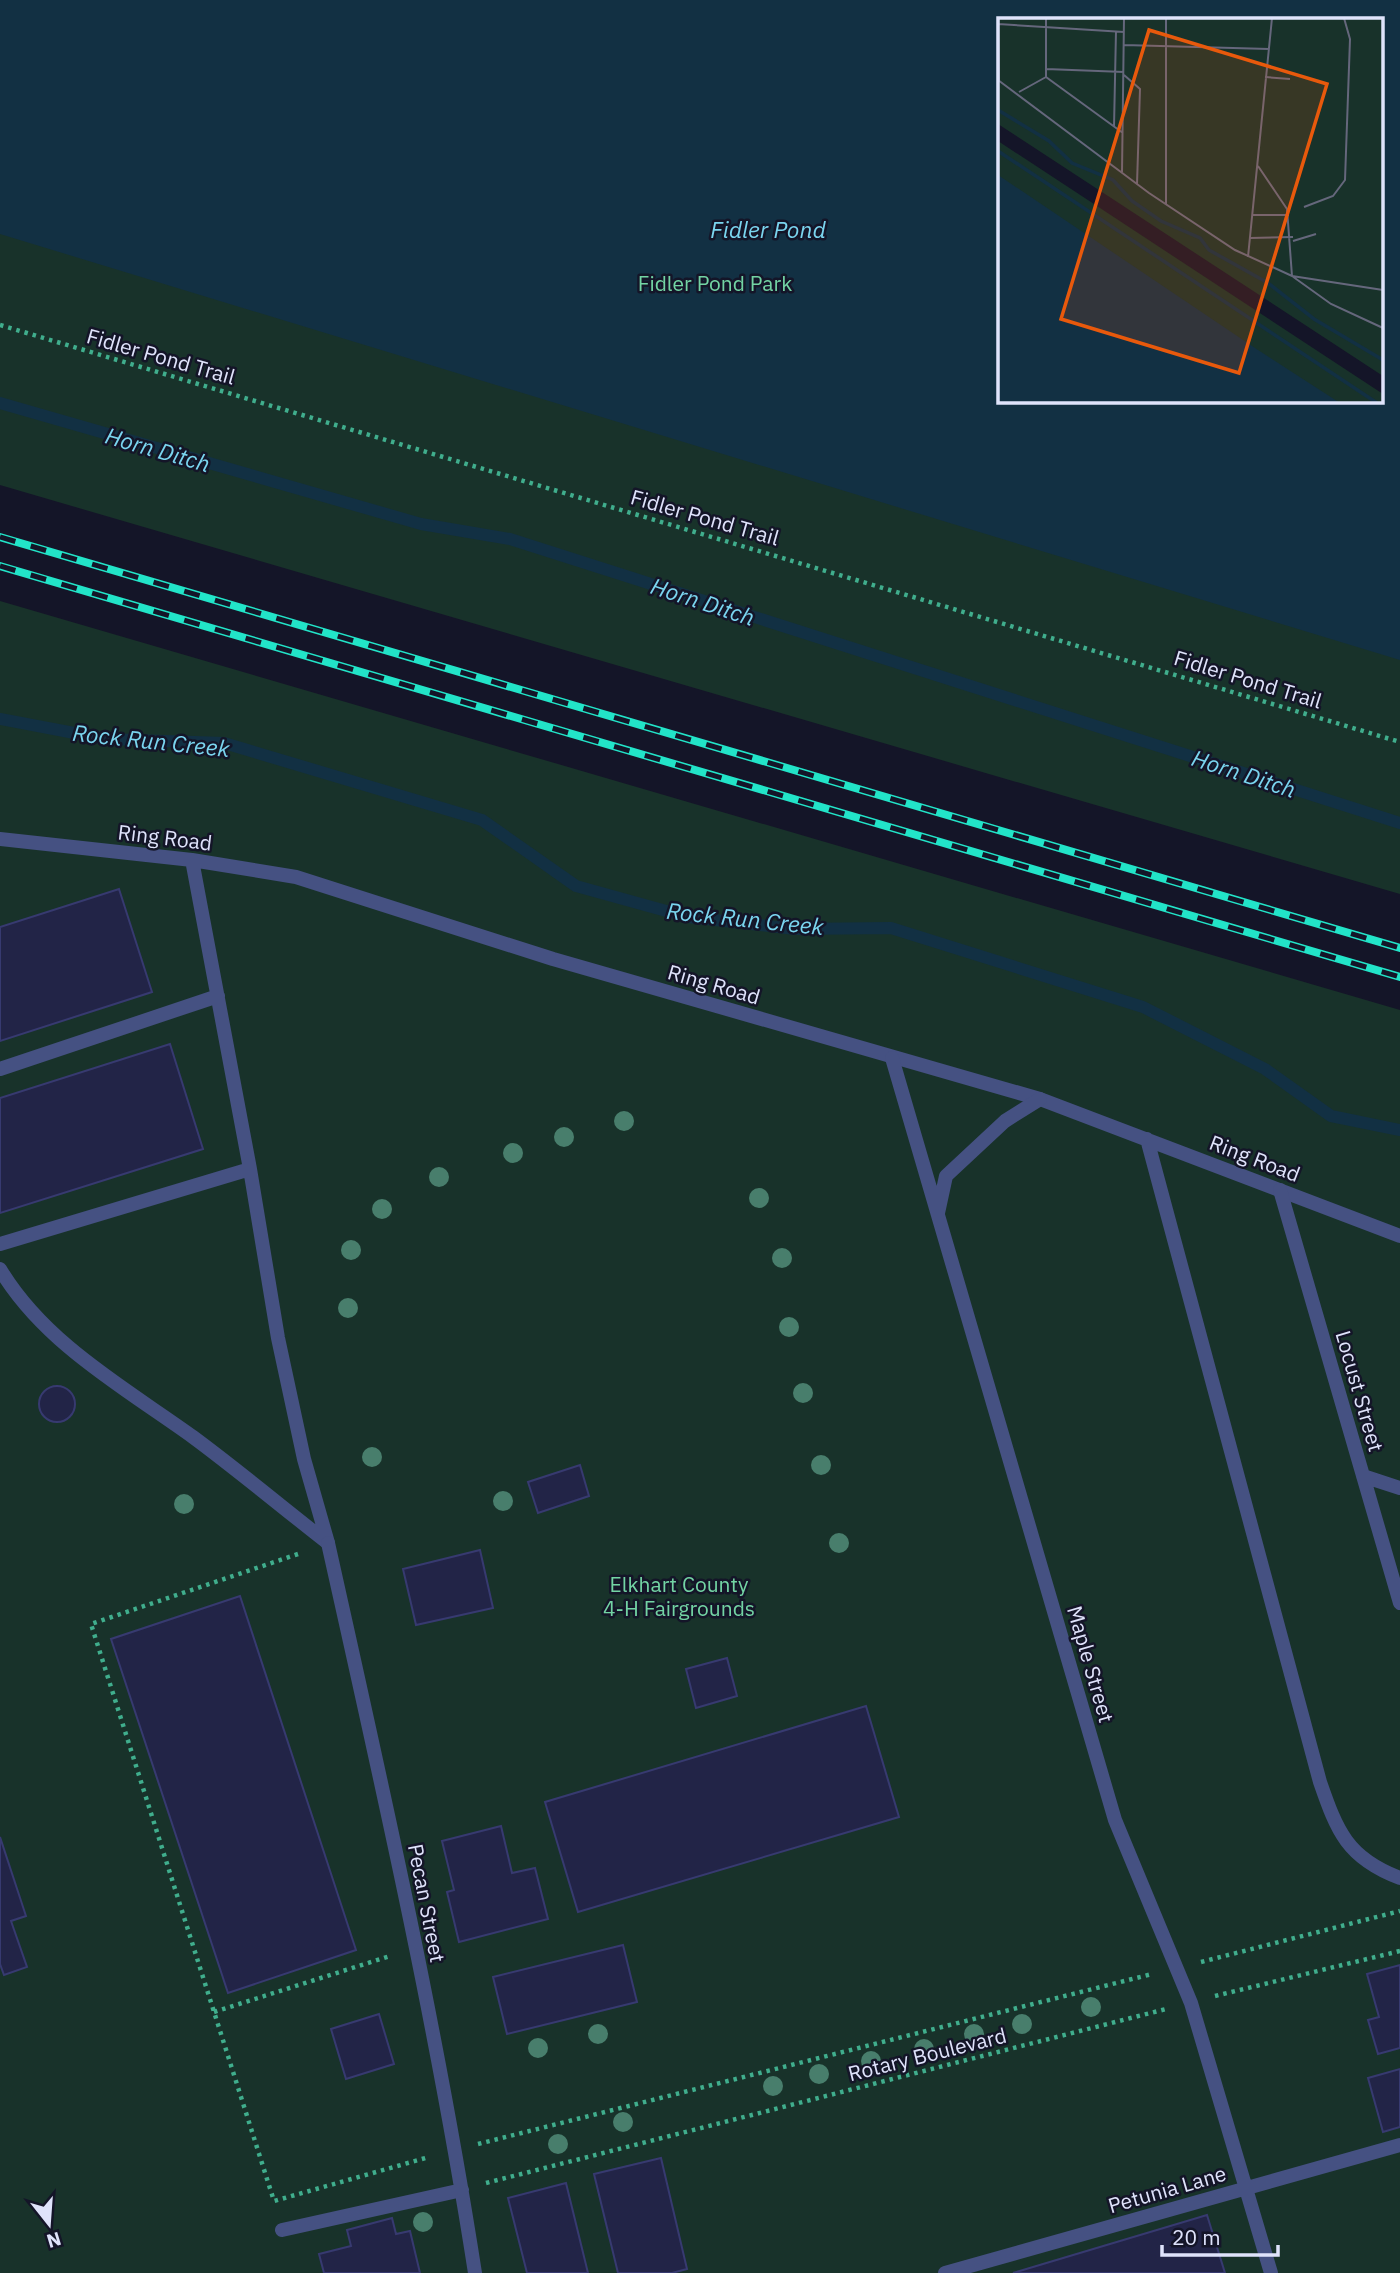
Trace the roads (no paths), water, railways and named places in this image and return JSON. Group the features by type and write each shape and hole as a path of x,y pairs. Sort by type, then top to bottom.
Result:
{"street":[{"name":"Ring Road","path":"0,839 192,860 296,877 553,959 1040,1099 1400,1236"},
{"name":"Pecan Street","path":"192,860 250,1169 278,1338 304,1459 328,1543 390,1824 455,2150 475,2273"},
{"path":"0,1069 218,996"},
{"name":"Maple Street","path":"892,1058 1115,1820 1191,2003 1271,2273"},
{"path":"938,1214 946,1175 1005,1121 1040,1099"},
{"path":"1147,1139 1313,1755 1336,1828 1360,1857 1400,1878"},
{"path":"0,1244 250,1169"},
{"name":"Locust Street","path":"1280,1190 1400,1603"},
{"path":"0,1269 11,1289 40,1321 73,1351 215,1453 328,1543"},
{"path":"1363,1476 1400,1488"},
{"name":"Petunia Lane","path":"945,2273 1400,2145"},
{"path":"282,2230 462,2190"}],"water":[{"name":"Fidler Pond","path":"0,0 1400,0 1400,660 0,234"}],"waterway":[{"name":"Horn Ditch","path":"0,403 421,524 510,539 1400,823"},
{"name":"Rock Run Creek","path":"0,719 106,739 224,743 482,820 576,886 688,917 795,929 891,928 1143,1007 1265,1069 1331,1116 1400,1130"}],"railway":[{"path":"0,537 1400,948"},
{"path":"0,566 1400,977"}],"park label":[{"name":"Fidler Pond Park","path":"715,283"},
{"name":"Elkhart County 4-H Fairgrounds","path":"679,1596"}]}
